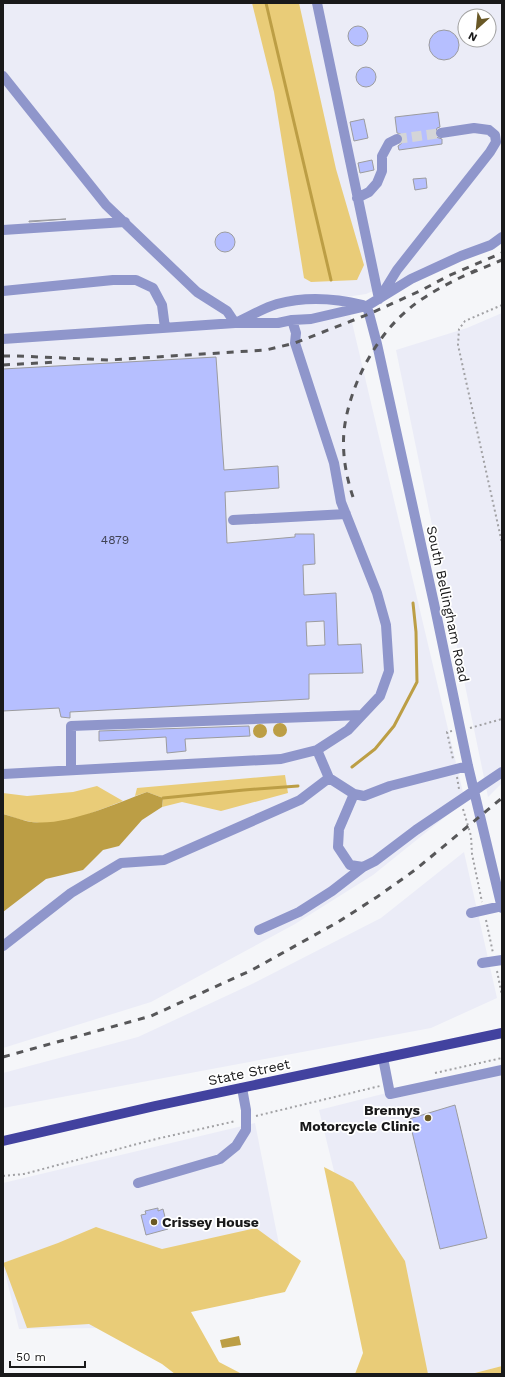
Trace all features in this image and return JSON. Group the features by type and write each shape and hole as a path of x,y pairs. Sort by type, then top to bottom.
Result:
{"main road":[{"name":"State Street","path":"3,1141 242,1088 502,1033"}],"street":[{"path":"317,3 379,299"},
{"path":"3,76 106,205 197,292 227,311 235,323"},
{"path":"379,299 397,270 490,152 496,142 495,135 489,130 474,128 441,133"},
{"path":"357,198 369,192 377,183 382,171 382,156 389,143 398,138"},
{"path":"3,230 125,222"},
{"path":"3,339 235,323 278,323 292,320 311,319 367,306 411,279 461,256 491,245 502,237"},
{"path":"3,291 113,280 136,280 153,288 162,305 165,328"},
{"path":"235,323 277,304 311,298 341,300 367,306"},
{"name":"South Bellingham Road","path":"367,306 377,344 468,766 498,872 502,907"},
{"path":"3,774 70,769 281,759 317,750 348,730 380,696 388,671 386,625 377,593 341,502 334,463 295,343 296,333 292,320"},
{"path":"233,520 346,514"},
{"path":"70,769 71,726 362,715"},
{"path":"317,750 329,778 354,794 364,796 390,786 468,766"},
{"path":"259,930 305,908 332,891 363,867 375,861 461,798 502,772"},
{"path":"3,946 71,893 121,862 164,860 300,800 329,778"},
{"path":"354,794 339,829 338,847 350,865 363,867"},
{"path":"471,913 502,907"},
{"path":"482,963 499,960"},
{"path":"383,1058 390,1094 502,1070"},
{"path":"138,1183 220,1159 236,1146 246,1130 246,1110 242,1088"}],"path":[{"path":"502,305 465,321 459,329 458,345 502,543"},
{"path":"502,720 460,731 447,732 456,769 464,816 471,836 472,854 484,910 499,960 498,982 502,996"}],"shaded area":[{"path":"3,3 502,3 502,237 366,294 346,297 465,801 373,875 295,924 151,1002 3,1048"},
{"path":"252,3 299,3 336,169 364,265 357,280 311,282 304,278 274,92"},
{"path":"502,313 502,783 488,797 396,350 467,328"},
{"path":"280,723 285,725 287,730 285,735 280,737 275,735 273,730 275,725"},
{"path":"260,724 265,726 267,731 265,736 260,738 255,736 253,731 255,726"},
{"path":"285,775 288,793 221,811 182,802 162,807 163,798 147,792 135,796 137,788"},
{"path":"97,786 123,801 76,818 51,823 39,823 3,814 3,793 27,796 73,792"},
{"path":"147,792 163,798 162,807 142,820 119,846 103,850 83,870 46,879 3,912 3,814 26,821 40,823 55,822 71,819 103,809"},
{"path":"464,852 497,998 431,1028 3,1108 3,1073 138,1037 252,984 381,918"},
{"path":"502,1064 502,1366 471,1374 406,1374 360,1277 319,1110"},
{"path":"255,1123 285,1275 178,1291 189,1327 19,1329 3,1265 3,1183"},
{"path":"324,1167 353,1182 405,1261 428,1374 355,1374 363,1353"},
{"path":"96,1227 162,1249 256,1228 301,1261 285,1292 191,1312 219,1362 242,1374 175,1374 162,1364 89,1324 27,1328 3,1263 58,1243"},
{"path":"239,1336 241,1345 222,1348 220,1340"},
{"path":"502,1366 502,1374 471,1374"}],"building":[{"path":"358,26 365,29 368,36 365,43 358,46 351,43 348,36 351,29"},
{"path":"444,30 455,34 457,37 457,48 458,48 455,56 444,60 433,56 429,45 433,34"},
{"path":"366,67 373,70 376,77 373,84 366,87 359,84 356,77 359,70"},
{"path":"438,112 440,127 437,128 435,134 436,137 442,139 442,144 399,150 398,146 402,143 403,139 401,134 397,133 395,117"},
{"path":"364,119 368,138 354,141 350,122"},
{"path":"372,160 374,170 360,173 358,163"},
{"path":"426,178 427,188 415,190 413,179"},
{"path":"66,219 29,222 29,221"},
{"path":"225,232 232,235 235,242 232,249 225,252 218,249 215,242 218,235"},
{"path":"216,357 224,470 278,466 279,488 225,492 227,543 295,537 295,534 314,534 315,564 303,565 304,595 336,593 338,645 361,644 363,673 309,674 309,699 70,712 70,718 61,717 59,708 3,711 3,369","holes":["324,621 325,645 307,646 306,622"]},
{"path":"249,726 250,736 185,739 186,751 167,753 166,737 99,741 99,731"},
{"path":"455,1105 487,1238 440,1249 409,1119"},
{"name":"Crissey House","path":"158,1208 158,1211 163,1209 168,1229 146,1235 141,1215 146,1214 145,1211"}],"waterway":[{"path":"266,3 331,280"},
{"path":"352,767 375,749 394,726 417,682 416,632 413,603"},
{"path":"163,798 298,786"}],"tunnel":[{"path":"397,139 441,133"}],"railway":[{"path":"3,356 109,360 266,350 295,343 369,314 422,290 448,276 502,253"},
{"path":"471,273 502,260"},
{"path":"353,497 345,465 344,431 352,397 366,364 386,333 397,320 417,302 451,282 476,270"},
{"path":"3,365 57,362"},
{"path":"3,1057 151,1016 252,970 338,922 377,897 415,870 502,798"}],"place":[{"name":"Brennys Motorcycle Clinic","path":"428,1118"},
{"name":"Crissey House","path":"154,1222"}]}
